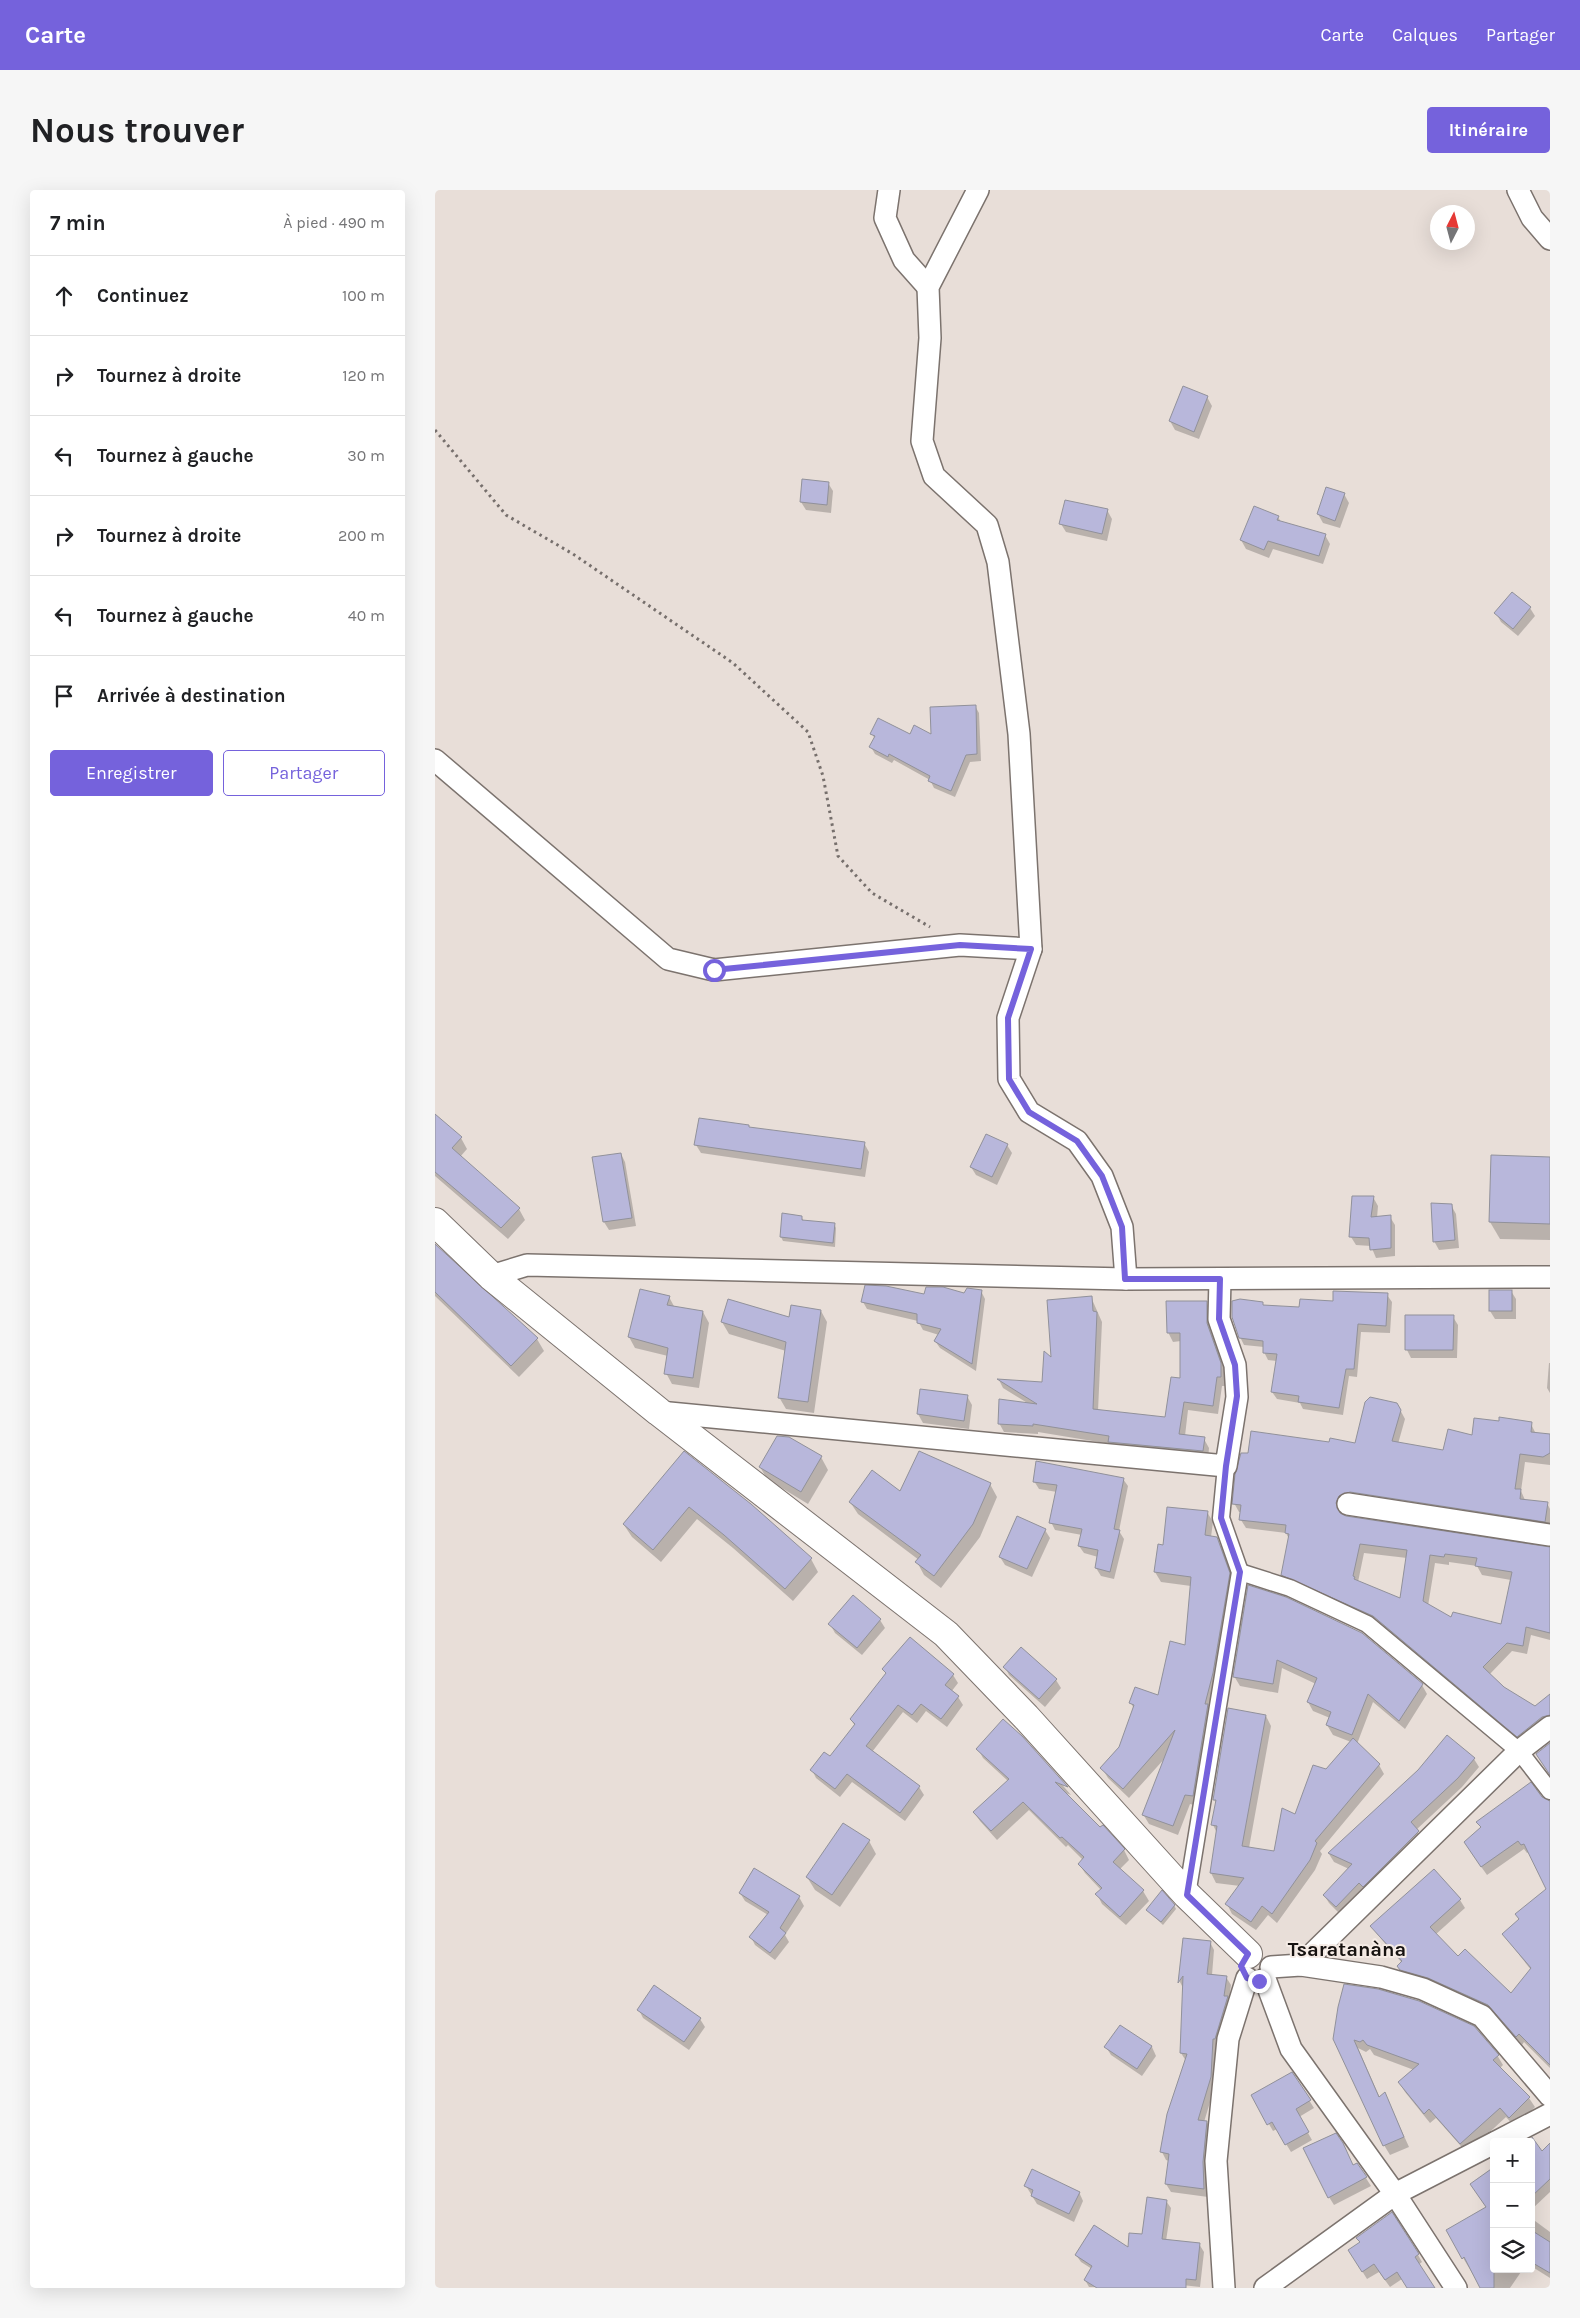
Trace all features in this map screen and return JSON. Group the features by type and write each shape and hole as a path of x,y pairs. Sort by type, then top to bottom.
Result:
{"street":[{"path":"889,190 885,218 905,260 928,287"},
{"path":"978,190 928,287 931,338 922,441 934,476 987,525 998,562 1019,734 1031,949 1008,1018 1009,1079 1029,1112 1077,1141 1102,1176 1122,1227 1125,1279"},
{"path":"1519,190 1532,218 1550,239"},
{"path":"435,760 668,959 714,970 960,945 1031,949"},
{"path":"435,1222 491,1276 659,1412 946,1634 1026,1718 1187,1895 1258,1969 1291,2050 1395,2194 1456,2288"},
{"path":"491,1276 527,1265 1125,1279 1550,1276"},
{"path":"1187,1895 1240,1572 1221,1518 1226,1466 1237,1396 1235,1365 1219,1319 1220,1279"},
{"path":"659,1412 1226,1466"},
{"path":"1348,1504 1550,1535"},
{"path":"1240,1572 1290,1588 1367,1624 1519,1751 1550,1791"},
{"path":"1301,1965 1519,1751 1550,1727"},
{"path":"1258,1969 1301,1965 1381,1977 1423,1988 1481,2016 1550,2096"},
{"path":"1224,2288 1216,2161 1228,2039 1258,1969"},
{"path":"1503,2138 1550,2114"},
{"path":"1265,2288 1395,2194 1490,2145"}],"path":[{"path":"435,430 506,515 573,554 733,663 808,732 823,776 837,856 872,893 960,945"}],"building":[{"path":"1183,386 1208,396 1194,432 1169,421"},
{"path":"802,479 829,482 827,505 800,502"},
{"path":"1326,487 1345,493 1335,521 1317,514"},
{"path":"1065,500 1108,509 1102,534 1059,524"},
{"path":"1254,506 1279,516 1277,520 1326,534 1319,556 1268,541 1264,550 1240,540"},
{"path":"1512,592 1531,607 1513,629 1494,613"},
{"path":"976,705 977,754 966,755 951,791 928,781 930,776 889,754 888,757 869,747 875,736 870,734 878,718 910,734 914,725 931,734 930,707"},
{"path":"435,1114 462,1137 452,1148 520,1208 501,1228 435,1172"},
{"path":"699,1118 749,1125 749,1127 865,1142 861,1169 694,1145"},
{"path":"986,1134 1008,1144 992,1177 970,1167"},
{"path":"621,1153 632,1218 603,1222 592,1157"},
{"path":"1491,1155 1550,1157 1550,1224 1489,1222"},
{"path":"1352,1196 1374,1196 1371,1217 1391,1215 1391,1248 1370,1250 1369,1238 1349,1237"},
{"path":"1431,1203 1452,1204 1455,1240 1433,1242"},
{"path":"782,1213 802,1216 802,1220 835,1223 833,1243 780,1237"},
{"path":"435,1244 538,1338 511,1366 435,1292"},
{"path":"865,1285 886,1286 924,1294 926,1287 943,1287 964,1293 967,1288 982,1290 972,1364 934,1341 941,1329 917,1323 917,1314 861,1302"},
{"path":"640,1289 670,1296 667,1305 703,1311 693,1378 664,1374 668,1348 628,1337"},
{"path":"1489,1290 1512,1290 1512,1311 1489,1311"},
{"path":"1333,1291 1388,1293 1386,1326 1358,1324 1354,1369 1346,1369 1339,1408 1298,1402 1299,1396 1271,1392 1277,1354 1263,1353 1263,1341 1239,1338 1232,1317 1232,1301 1240,1299 1263,1302 1263,1305 1299,1307 1300,1299 1333,1301"},
{"path":"1092,1296 1093,1311 1097,1312 1093,1409 1165,1417 1171,1377 1180,1378 1180,1333 1167,1333 1166,1301 1207,1301 1207,1323 1221,1363 1221,1377 1217,1377 1213,1406 1184,1402 1179,1434 1205,1437 1203,1451 1108,1442 1109,1436 1033,1424 1033,1426 998,1424 999,1399 1037,1404 997,1379 1042,1382 1044,1351 1051,1357 1047,1300"},
{"path":"728,1299 789,1317 791,1305 821,1310 808,1402 778,1398 786,1342 721,1322"},
{"path":"1405,1315 1454,1315 1453,1350 1405,1350"},
{"path":"920,1389 968,1395 964,1421 917,1414"},
{"path":"1370,1397 1397,1403 1401,1410 1392,1441 1443,1450 1448,1429 1472,1435 1474,1418 1499,1421 1499,1417 1532,1422 1531,1432 1550,1434 1550,1453 1543,1457 1520,1454 1515,1489 1521,1489 1520,1499 1548,1502 1545,1522 1350,1492 1339,1496 1336,1503 1340,1513 1346,1516 1550,1547 1550,1633 1526,1627 1523,1646 1507,1643 1483,1667 1504,1687 1535,1706 1550,1694 1550,1715 1542,1717 1517,1737 1373,1616 1281,1575 1289,1534 1285,1533 1286,1525 1239,1520 1241,1505 1232,1504 1235,1474 1241,1453 1248,1453 1251,1431 1329,1442 1330,1438 1355,1443 1365,1402","holes":["1360,1544 1407,1550 1400,1598 1354,1579","1445,1554 1477,1558 1475,1566 1512,1572 1501,1624 1453,1612 1451,1617 1423,1601 1430,1555 1444,1557"]},
{"path":"777,1436 789,1437 822,1456 801,1492 759,1467"},
{"path":"684,1451 751,1504 812,1558 785,1589 689,1507 653,1550 623,1524"},
{"path":"919,1451 991,1483 973,1524 934,1576 915,1562 921,1555 849,1502 872,1470 900,1491"},
{"path":"1036,1461 1124,1478 1114,1529 1120,1530 1110,1572 1095,1568 1098,1550 1078,1546 1082,1529 1049,1523 1057,1485 1033,1482"},
{"path":"1167,1507 1208,1511 1205,1535 1217,1537 1230,1573 1213,1673 1205,1704 1208,1704 1193,1796 1185,1795 1173,1826 1142,1815 1175,1730 1123,1789 1100,1768 1119,1747 1134,1705 1129,1703 1135,1687 1158,1695 1170,1641 1185,1645 1191,1577 1154,1572 1158,1544 1163,1545"},
{"path":"1017,1516 1046,1529 1027,1569 999,1557"},
{"path":"1248,1585 1286,1597 1362,1633 1423,1684 1399,1721 1368,1694 1352,1735 1326,1725 1331,1712 1307,1702 1317,1678 1277,1660 1273,1684 1233,1677"},
{"path":"853,1595 881,1619 857,1648 828,1624"},
{"path":"910,1637 954,1674 945,1685 959,1696 941,1719 921,1704 912,1715 898,1705 866,1746 920,1786 900,1813 847,1774 835,1789 810,1770 824,1752 830,1756 855,1724 850,1719 886,1673 882,1669"},
{"path":"1021,1647 1057,1679 1039,1699 1003,1667"},
{"path":"1228,1708 1266,1715 1242,1846 1274,1851 1282,1808 1295,1814 1313,1765 1326,1769 1353,1738 1380,1764 1315,1841 1317,1843 1310,1860 1272,1914 1262,1906 1251,1922 1225,1904 1244,1878 1210,1873 1217,1826 1211,1825 1216,1800 1213,1800"},
{"path":"1003,1719 1022,1736 1068,1787 1055,1782 1100,1827 1103,1825 1125,1849 1113,1862 1144,1890 1120,1917 1095,1894 1102,1888 1078,1864 1084,1857 1062,1837 1060,1838 1023,1802 991,1831 973,1812 1009,1779 976,1749"},
{"path":"1447,1735 1475,1758 1458,1778 1411,1822 1419,1831 1363,1887 1359,1883 1336,1907 1323,1895 1352,1864 1328,1853 1418,1770"},
{"path":"1550,1743 1550,1775 1536,1754"},
{"path":"1531,1782 1542,1797 1550,1801 1550,2065 1519,2034 1516,2037 1488,2005 1428,1978 1400,1970 1397,1966 1402,1961 1370,1926 1434,1869 1461,1899 1430,1927 1458,1956 1465,1949 1511,1993 1531,1968 1502,1934 1519,1919 1515,1914 1546,1889 1524,1844 1521,1845 1518,1841 1481,1867 1464,1842 1481,1827 1476,1822"},
{"path":"843,1823 870,1840 832,1895 806,1877"},
{"path":"754,1868 800,1896 780,1928 786,1933 770,1953 749,1937 769,1912 739,1893"},
{"path":"1162,1890 1175,1905 1161,1922 1146,1910"},
{"path":"1183,1938 1211,1941 1207,1974 1227,1976 1224,1996 1228,1996 1215,2039 1213,2039 1211,2077 1198,2120 1207,2121 1203,2162 1204,2189 1165,2184 1169,2154 1160,2152 1167,2114 1187,2054 1180,2053 1183,1976 1178,1983"},
{"path":"1344,1984 1378,1989 1419,2001 1474,2026 1499,2055 1493,2060 1530,2097 1509,2118 1500,2108 1460,2144 1429,2109 1424,2114 1398,2082 1419,2064 1367,2045 1363,2040 1360,2042 1354,2040 1379,2097 1385,2092 1404,2137 1383,2146 1333,2039"},
{"path":"654,1985 701,2018 684,2042 637,2010"},
{"path":"1120,2025 1152,2046 1137,2069 1104,2047"},
{"path":"1292,2072 1311,2100 1296,2109 1309,2132 1285,2145 1272,2122 1267,2125 1251,2095"},
{"path":"1336,2133 1353,2165 1357,2163 1367,2177 1328,2198 1303,2148"},
{"path":"1535,2141 1542,2151 1550,2143 1550,2179 1535,2193"},
{"path":"1032,2169 1080,2192 1069,2214 1031,2196 1033,2190 1024,2186"},
{"path":"1490,2170 1490,2273 1494,2273 1494,2288 1480,2288 1464,2257 1462,2259 1446,2230 1486,2207 1470,2184"},
{"path":"1147,2197 1167,2200 1162,2239 1200,2243 1196,2280 1186,2279 1186,2288 1097,2288 1084,2280 1092,2266 1075,2255 1094,2225 1128,2247 1129,2233 1142,2234"},
{"path":"1392,2212 1419,2254 1415,2257 1435,2288 1407,2288 1397,2272 1385,2280 1374,2264 1362,2272 1348,2250 1360,2242 1356,2238"},
{"path":"1535,2233 1550,2242 1550,2273 1535,2264"}],"district":[{"name":"Tsaratanàna","path":"1347,1949"}],"route":[{"path":"714,970 960,945 1031,949 1008,1018 1009,1079 1029,1112 1077,1141 1102,1176 1122,1227 1125,1279 1220,1279 1219,1319 1235,1365 1237,1396 1226,1466 1221,1518 1240,1572 1187,1895 1248,1954 1243,1959 1241,1966 1243,1972 1252,1981 1259,1981"}]}
